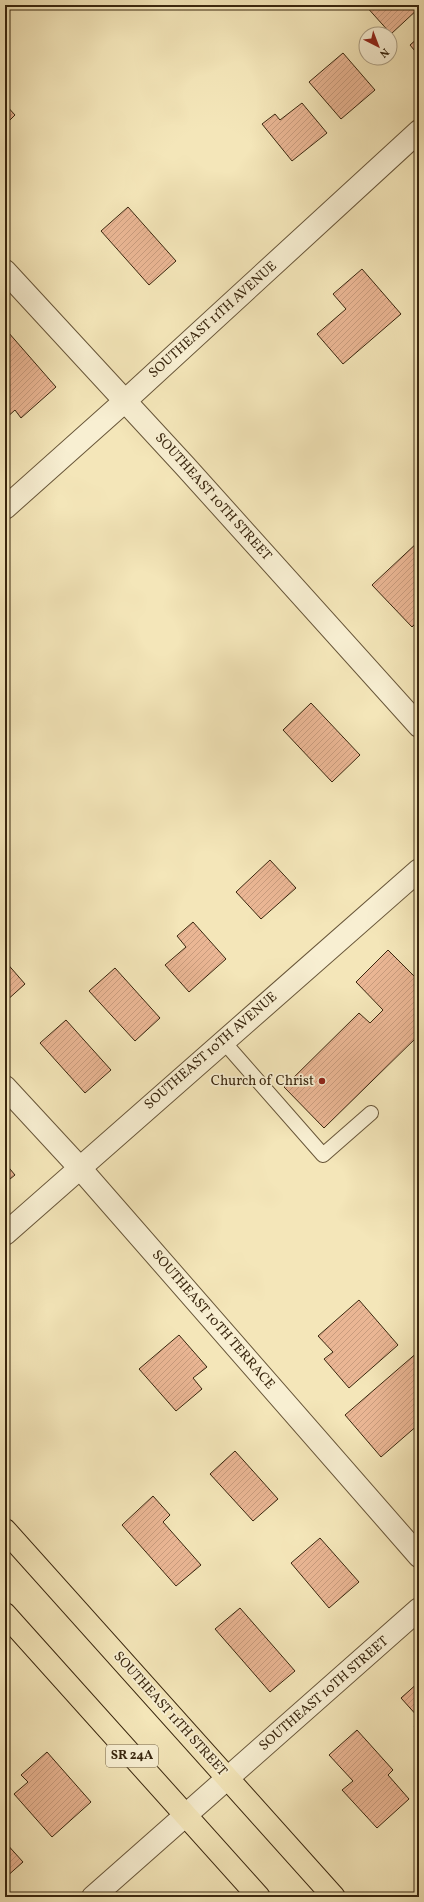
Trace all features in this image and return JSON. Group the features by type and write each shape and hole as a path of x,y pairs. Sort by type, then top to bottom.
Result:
{"highway":[{"name":"SOUTHEAST 11TH STREET","path":"5,1530 334,1897"},
{"name":"SR 24A","path":"5,1614 259,1897"}],"street":[{"name":"SOUTHEAST 11TH AVENUE","path":"5,508 125,401 419,131"},
{"name":"SOUTHEAST 10TH STREET","path":"5,272 125,401 419,726"},
{"name":"SOUTHEAST 10TH AVENUE","path":"5,1234 79,1167 419,870"},
{"name":"SOUTHEAST 10TH TERRACE","path":"5,1087 79,1167 419,1556"},
{"name":"SOUTHEAST 10TH STREET","path":"94,1897 419,1610"}],"lane":[{"path":"223,1041 323,1155 371,1113"}],"building":[{"path":"365,5 419,5 419,8 398,28 398,26 384,26"},
{"path":"419,37 419,56 410,45"},
{"path":"343,53 375,90 341,119 309,82"},
{"path":"302,103 327,133 292,161 262,124 275,114 280,120"},
{"path":"5,104 15,115 5,125"},
{"path":"128,207 176,261 149,285 101,231"},
{"path":"362,269 401,314 343,364 317,334 346,309 333,294"},
{"path":"8,332 56,387 21,418 15,410 5,419 5,335"},
{"path":"419,541 419,620 412,627 372,585"},
{"path":"311,703 360,755 332,782 283,730"},
{"path":"270,860 296,888 261,919 236,892"},
{"path":"193,922 226,959 189,992 165,965 186,947 177,936"},
{"path":"388,950 419,981 419,1035 324,1128 284,1087 359,1013 370,1023 383,1010 356,982"},
{"path":"5,961 25,984 5,1002"},
{"path":"115,968 160,1018 135,1041 89,991"},
{"path":"66,1020 111,1070 85,1093 40,1043"},
{"path":"5,1163 15,1175 5,1183"},
{"path":"359,1300 398,1345 349,1388 324,1359 333,1352 318,1336"},
{"path":"179,1335 207,1367 193,1378 202,1389 176,1411 139,1369"},
{"path":"419,1351 419,1424 381,1457 345,1415"},
{"path":"235,1451 278,1499 253,1521 210,1474"},
{"path":"153,1496 170,1515 163,1522 201,1565 176,1586 122,1525"},
{"path":"320,1538 359,1582 329,1608 291,1563"},
{"path":"240,1608 295,1671 270,1692 215,1629"},
{"path":"419,1682 419,1718 401,1698"},
{"path":"419,1721 419,1732 414,1726"},
{"path":"357,1730 393,1770 388,1775 409,1799 377,1828 342,1790 353,1781 329,1755"},
{"path":"47,1752 91,1802 52,1837 14,1794 28,1782 21,1775"},
{"path":"5,1842 23,1862 5,1878"}],"place":[{"name":"Church of Christ","path":"322,1081"}]}
